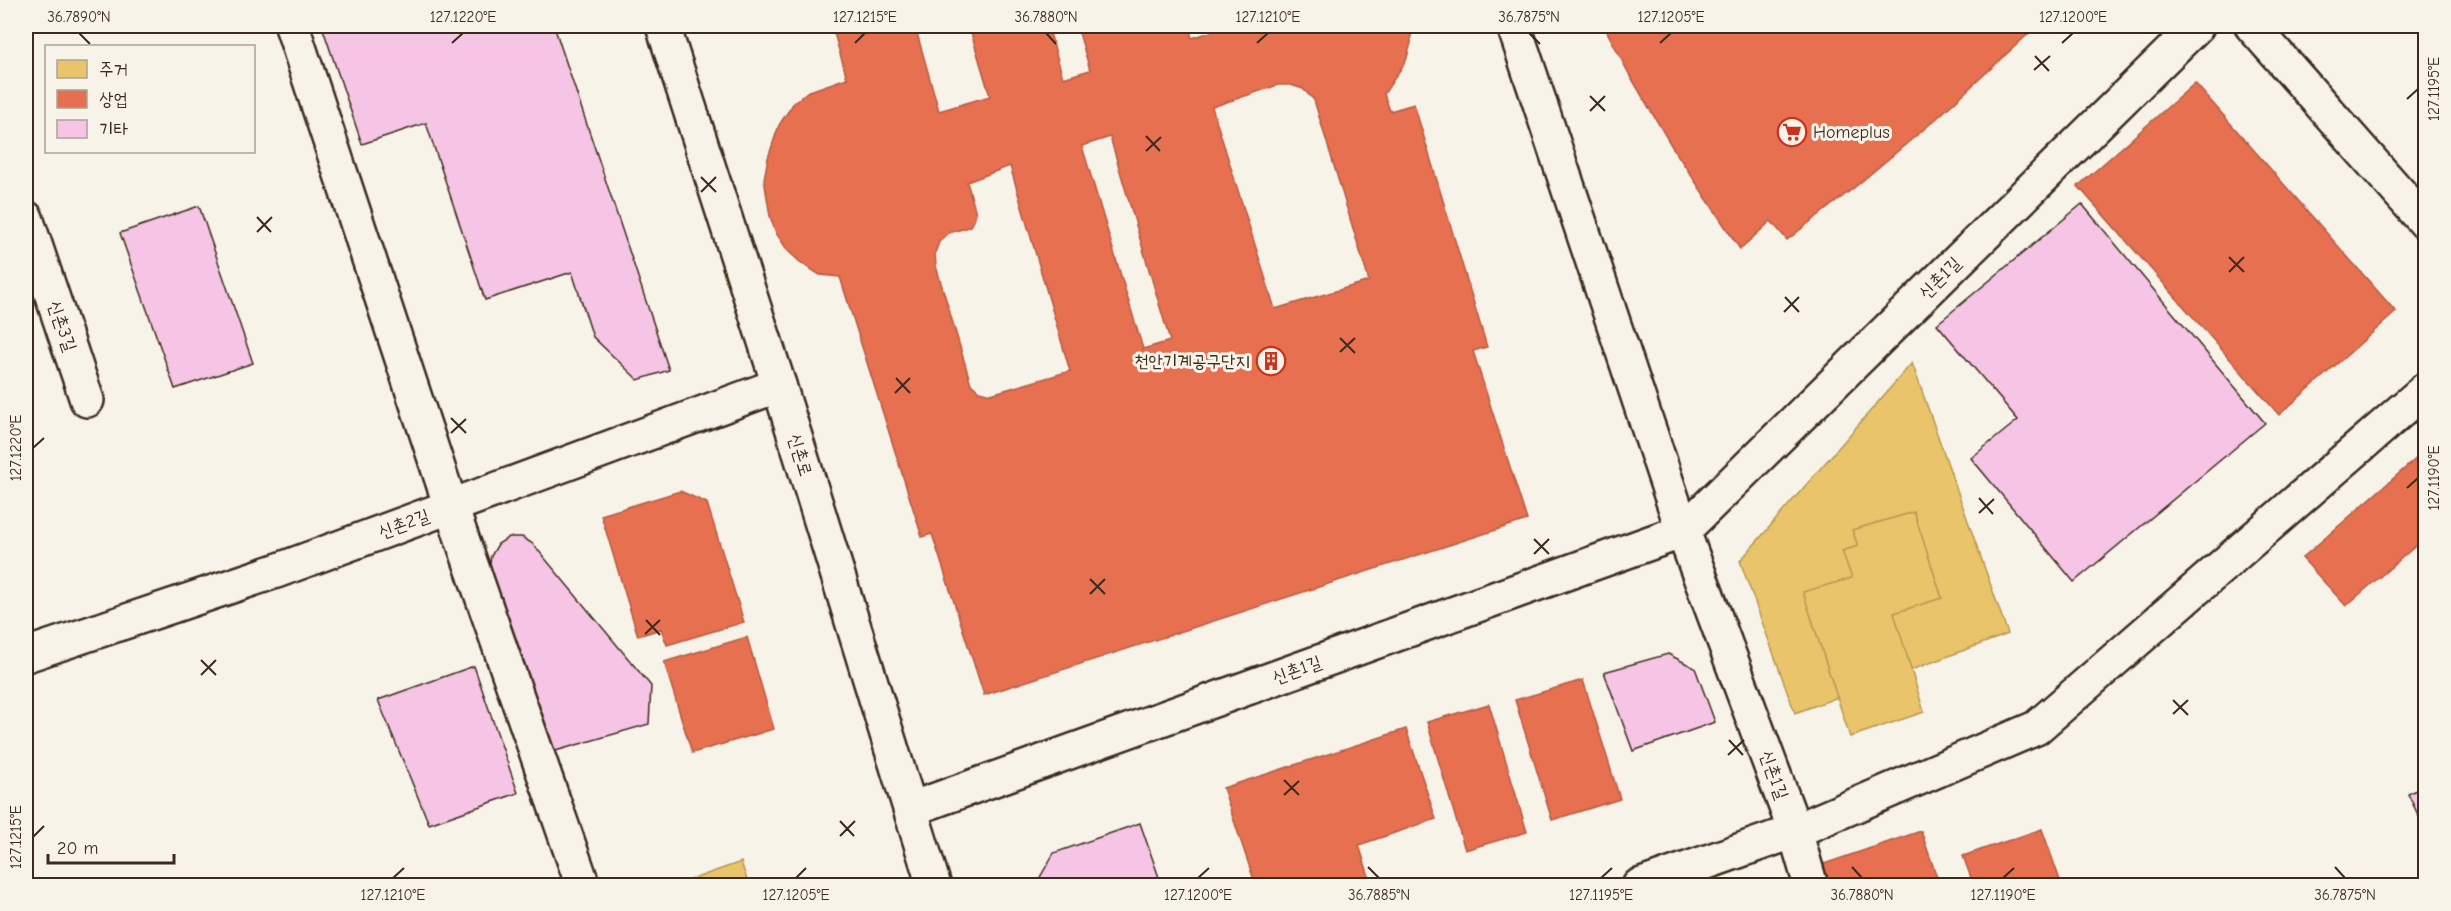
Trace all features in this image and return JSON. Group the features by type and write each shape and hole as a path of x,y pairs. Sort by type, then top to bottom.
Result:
{"street":[{"path":"292,26 451,507 583,885"},
{"name":"신촌로","path":"663,26 779,385 934,885"},
{"path":"1514,26 1683,531"},
{"name":"신촌1길","path":"911,809 1683,531 2198,26"},
{"path":"2252,26 2426,223"},
{"name":"신촌3길","path":"26,218 87,400"},
{"name":"신촌2길","path":"26,655 279,570 779,385"},
{"path":"1639,885 1795,831 2036,728 2426,389"},
{"name":"신촌1길","path":"1683,531 1795,831 1811,885"}],"building: 주거":[{"path":"1912,363 2008,634 1795,713 1740,561"},
{"path":"1914,512 1942,598 1894,613 1924,712 1850,737 1803,592 1852,578 1842,551 1858,546 1852,530"},
{"path":"741,862 749,886 673,886"}],"building: 상업":[{"name":"천안기계공구단지","path":"832,26 915,26 939,111 990,96 969,26 1048,26 1063,78 1090,70 1077,26 1189,26 1192,38 1223,26 1411,26 1411,43 1406,61 1384,94 1390,111 1414,104 1487,347 1473,351 1527,520 984,695 932,534 922,537 840,277 820,275 801,263 788,251 776,233 770,216 764,179 779,125 793,104 807,92 847,78","holes":["1278,85 1291,85 1303,89 1314,100 1369,281 1275,309 1212,107","1110,137 1170,341 1143,349 1082,146","1010,166 1070,371 991,394 979,391 971,384 936,266 935,253 939,242 949,233 969,227 974,221 976,213 967,182"]},
{"name":"Homeplus","path":"1604,26 2037,26 1936,119 1787,240 1771,221 1740,249 1671,145"},
{"path":"2195,83 2396,312 2279,415 2078,186"},
{"path":"2426,450 2426,537 2346,606 2302,558"},
{"path":"680,491 707,503 744,622 667,645 661,629 638,636 601,515"},
{"path":"747,637 774,729 692,753 664,662"},
{"path":"1583,680 1620,799 1552,820 1515,700"},
{"path":"1489,704 1527,832 1465,850 1427,722"},
{"path":"1406,729 1436,819 1359,845 1372,886 1256,886 1223,788"},
{"path":"2042,829 2062,886 1974,886 1963,856"},
{"path":"1921,831 1940,886 1824,886 1818,866"}],"building: 기타":[{"path":"322,26 554,26 669,370 638,380 593,337 572,272 485,300 426,123 362,144"},
{"path":"2082,204 2265,423 2074,582 1971,458 2018,420 1937,324"},
{"path":"199,206 253,363 175,389 120,233"},
{"path":"509,537 522,537 533,544 651,686 649,724 545,754 490,563 498,544"},
{"path":"1668,654 1695,668 1715,722 1633,751 1604,672"},
{"path":"474,666 518,793 429,824 378,700"},
{"path":"2426,785 2426,831 2408,794"},
{"path":"1140,823 1162,886 1035,886 1054,853"}],"place":[{"name":"Homeplus","path":"1792,132"},
{"name":"천안기계공구단지","path":"1271,361"}]}
